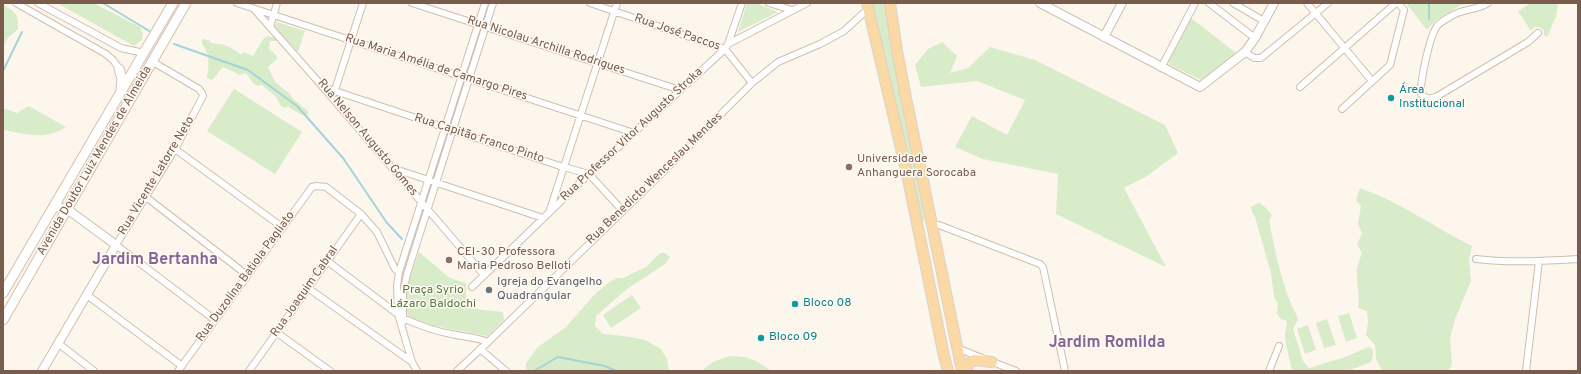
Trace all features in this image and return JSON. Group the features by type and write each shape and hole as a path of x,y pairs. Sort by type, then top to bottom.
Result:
{"main road":[{"name":"Avenida Doutor Luiz Mendes de Almeida","path":"3,294 173,3"},
{"name":"Avenida Doutor Luiz Mendes de Almeida","path":"3,320 186,3"},
{"path":"890,3 898,58 962,371"},
{"path":"868,6 907,174 948,371"},
{"path":"144,53 148,59 148,70"},
{"path":"118,98 122,86 122,79 119,69"},
{"path":"129,79 143,79"},
{"path":"918,231 932,226"},
{"path":"939,332 957,348"},
{"path":"966,371 968,364 974,360 992,362"}],"street":[{"path":"16,3 106,54 129,79"},
{"path":"38,3 121,48 144,53"},
{"name":"Rua Maria Amélia de Camargo Pires","path":"237,3 251,6 273,15 634,133"},
{"path":"270,27 277,3"},
{"path":"332,99 363,3"},
{"name":"Rua Nicolau Archilla Rodrigues","path":"412,3 680,90"},
{"path":"417,371 412,362 400,316 397,286 399,272 485,3"},
{"path":"400,316 407,274 493,3"},
{"name":"Rua José Paccos","path":"590,3 726,46 752,83"},
{"path":"548,213 617,3"},
{"path":"726,46 742,3"},
{"path":"769,3 792,10"},
{"name":"Rua Professor Vitor Augusto Stroka","path":"472,287 483,274 726,46 807,3"},
{"path":"1104,37 1122,3"},
{"path":"1161,68 1195,3"},
{"path":"1209,3 1255,38"},
{"path":"1233,3 1264,21"},
{"path":"1046,4 1161,68 1200,87 1245,52 1255,38 1274,3"},
{"path":"1307,3 1372,81"},
{"path":"1245,52 1254,58 1261,58 1328,3"},
{"path":"1300,87 1397,3 1404,10 1390,65 1342,109"},
{"path":"1488,3 1483,6 1454,14 1437,26 1432,36 1422,80 1421,94 1424,98 1436,98 1528,42 1538,33"},
{"name":"Rua Nelson Augusto Gomes","path":"251,6 323,87 483,274"},
{"name":"Rua Benedicto Wenceslau Mendes","path":"457,371 622,210 660,175 752,83 778,62 820,44 844,31 868,6"},
{"path":"54,25 61,22 62,17"},
{"path":"67,32 67,25 73,22"},
{"name":"Rua Vicente Latorre Neto","path":"42,371 116,245 175,149 203,99 202,92 199,89 153,62"},
{"name":"Rua Capitão Franco Pinto","path":"323,87 452,131 589,174"},
{"path":"175,149 282,227"},
{"path":"392,168 543,218"},
{"path":"589,174 622,210"},
{"name":"Rua Duzolina Batiola Pagliato","path":"180,368 309,189 317,186 326,187 361,214"},
{"path":"146,197 248,275"},
{"path":"53,208 60,207 67,209 215,320"},
{"path":"361,214 377,232 395,269 399,272 407,274"},
{"name":"Rua Joaquim Cabral","path":"249,371 361,214"},
{"path":"932,226 939,225 1040,264 1043,267 1065,371"},
{"path":"1476,259 1492,261 1578,259"},
{"path":"327,261 400,316 431,329 488,342"},
{"path":"1526,371 1539,261"},
{"path":"308,288 412,362"},
{"path":"87,295 180,368"},
{"path":"276,332 330,371"},
{"path":"59,344 94,371"},
{"path":"1270,371 1279,346"},
{"path":"957,348 1016,371"},
{"path":"480,349 506,371"}],"green space":[{"path":"57,3 93,3 140,27 143,34 142,40 134,46"},
{"path":"747,3 756,3 778,12 738,32"},
{"path":"872,3 886,3 890,36 925,217 923,224 920,224"},
{"path":"1406,3 1480,3 1461,5 1435,21 1427,30"},
{"path":"1531,3 1558,3 1556,17 1547,37 1544,35 1544,30 1539,27 1534,27 1531,31 1518,11"},
{"path":"3,5 11,9 17,16 18,29 7,39 3,47"},
{"path":"1191,18 1236,53 1201,80 1172,66 1168,61"},
{"path":"277,22 305,31 298,52 275,27"},
{"path":"268,36 276,38 276,41 270,41 269,49 276,55 277,59 268,67 275,82 308,111 308,118 288,106 286,108 281,106 276,97 262,85 258,86 253,83 246,73 240,75 223,67 212,80 207,78 208,60 205,48 202,44 202,39 209,40 211,43 227,46 240,54 243,54 243,52 253,56 264,38"},
{"path":"942,42 957,56 950,73 968,68 990,47 1035,60 1165,125 1178,153 1147,176 1124,188 1166,267 1056,214 1058,174 983,159 955,147 972,116 1007,135 1025,100 977,81 921,87 915,65 928,49"},
{"path":"234,89 302,132 275,174 207,131"},
{"path":"29,106 66,127 50,134 43,135 3,130 3,108 17,113"},
{"path":"1360,188 1403,207 1472,246 1469,260 1471,281 1455,319 1450,338 1452,363 1449,371 1382,371 1376,359 1375,345 1366,335 1368,322 1367,311 1358,308 1359,299 1357,270 1362,253 1357,244 1362,234 1358,223 1361,206 1356,200"},
{"path":"1259,203 1272,215 1269,220 1273,240 1286,290 1298,319 1293,329 1303,361 1309,368 1342,358 1369,347 1373,350 1371,362 1350,370 1292,371 1285,336 1287,321 1281,319 1277,314 1278,304 1274,297 1271,273 1251,207"},
{"name":"Praça Syrio Lázaro Baldochi","path":"419,252 450,278 466,283 466,298 475,309 503,312 504,320 488,336 434,326 409,317 406,302 408,284"},
{"path":"660,253 665,253 670,257 665,264 627,289 596,316 595,326 603,334 645,340 661,349 667,359 669,371 529,371 526,369 526,363 538,347 566,327 595,294 611,281 618,278 623,278 646,267"},
{"path":"632,295 641,308 611,328 603,315"},
{"path":"1349,313 1357,338 1346,342 1338,316"},
{"path":"1327,319 1336,345 1324,348 1316,323"},
{"path":"1308,325 1316,350 1305,354 1297,329"},
{"path":"732,356 753,360 762,364 771,371 702,371 716,361"}],"waterway":[{"path":"103,3 151,32"},
{"path":"1429,3 1429,19"},
{"path":"3,71 22,32"},
{"path":"174,44 248,70 297,106 343,158 387,223 402,239"},
{"path":"534,371 558,357 605,366 616,371"}],"place":[{"name":"Área Institucional","path":"1391,98"},
{"name":"Universidade Anhanguera Sorocaba","path":"849,167"},
{"name":"CEI-30 Professora Maria Pedroso Belloti","path":"449,260"},
{"name":"Igreja do Evangelho Quadrangular","path":"489,290"},
{"name":"Bloco 08","path":"795,304"},
{"name":"Bloco 09","path":"761,338"}],"district":[{"name":"Jardim Bertanha","path":"155,261"},
{"name":"Jardim Romilda","path":"1107,344"}]}
